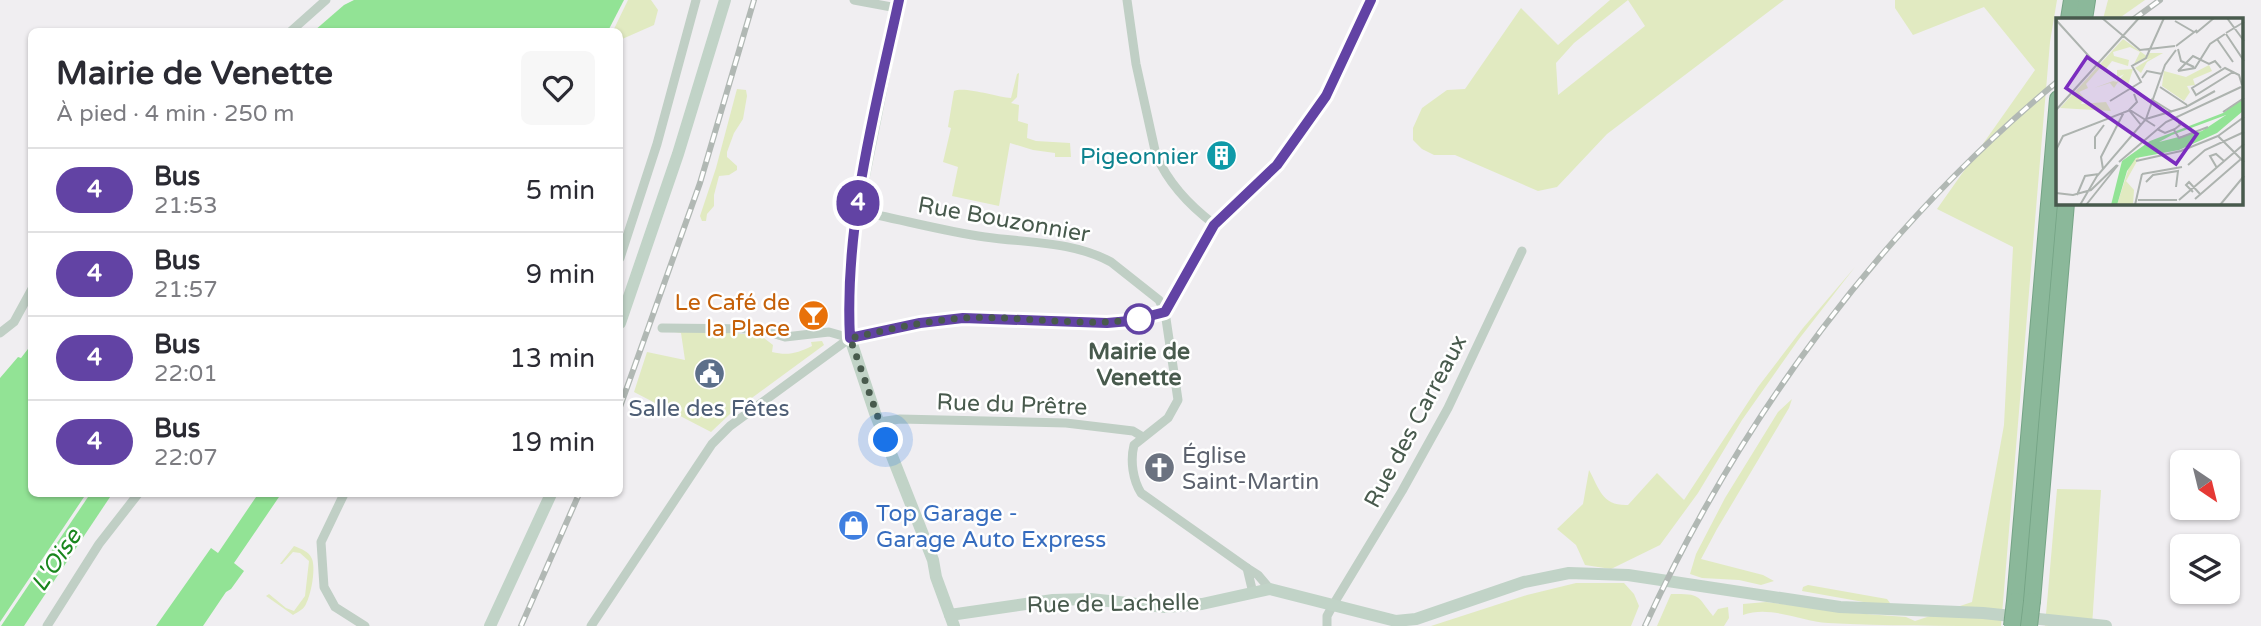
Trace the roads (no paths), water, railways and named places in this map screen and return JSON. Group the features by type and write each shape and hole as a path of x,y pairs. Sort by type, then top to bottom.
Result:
{"highway":[{"path":"2069,18 2072,0"},
{"path":"2084,18 2087,0"},
{"path":"2029,626 2024,601 2056,129"},
{"path":"2012,626 2024,601 2066,205"}],"street":[{"path":"294,28 326,0"},
{"path":"623,249 657,144 696,0"},
{"path":"623,314 678,155 725,0"},
{"path":"854,0 898,4 857,211 850,294 850,338 879,422 933,560 936,577 952,620"},
{"path":"1127,0 1136,64 1156,155 1161,167 1187,201 1214,225"},
{"path":"1371,0 1326,96 1277,165 1214,225 1165,312 1178,400 1168,418 1134,445 1135,484 1141,493 1258,575 1272,589 1396,621 1416,619 1524,582 1569,573 1628,575 1840,607 1983,613 2106,626"},
{"name":"Rue Bouzonnier","path":"857,211 982,237 1054,244 1103,258 1159,300 1165,312"},
{"name":"Rue des Carreaux","path":"1326,626 1333,605 1402,491 1448,408 1522,251"},
{"path":"0,333 14,322 28,296"},
{"path":"591,626 712,444 730,426 850,338 920,323 963,318 1107,323 1130,321 1165,312"},
{"path":"662,328 759,330 785,337 829,332 850,338"},
{"name":"Rue du Prêtre","path":"879,422 900,419 1066,423 1133,431 1143,437"},
{"path":"47,626 99,544 136,497"},
{"path":"343,497 321,542 324,587 335,607 365,626"},
{"path":"490,626 550,497"},
{"path":"1247,568 1253,593"},
{"name":"Rue de Lachelle","path":"952,620 1053,600 1090,599 1165,607 1202,604 1272,589"}],"water":[{"path":"354,0 624,0 610,28 317,28 344,5"},
{"path":"28,349 28,497 84,497 0,622 0,378 18,357 21,358"},
{"name":"L'Oise","path":"88,497 110,497 24,626 1,626"},
{"path":"256,497 279,497 234,563 244,571 203,626 156,626 211,548 218,553"}],"railway":[{"path":"623,399 700,183 754,0"},
{"path":"2135,18 2160,0"},
{"path":"1645,626 1725,473 1771,400 1821,330 1875,263 1932,199 1993,138 2056,83"},
{"path":"521,626 578,497"}],"place":[{"name":"Pigeonnier","path":"1221,156"},
{"name":"Le Café de la Place","path":"813,315"},
{"name":"Mairie de Venette","path":"1139,319"},
{"name":"Salle des Fêtes","path":"709,374"},
{"name":"Église Saint-Martin","path":"1159,468"},
{"name":"Top Garage - Garage Auto Express","path":"853,526"}]}
